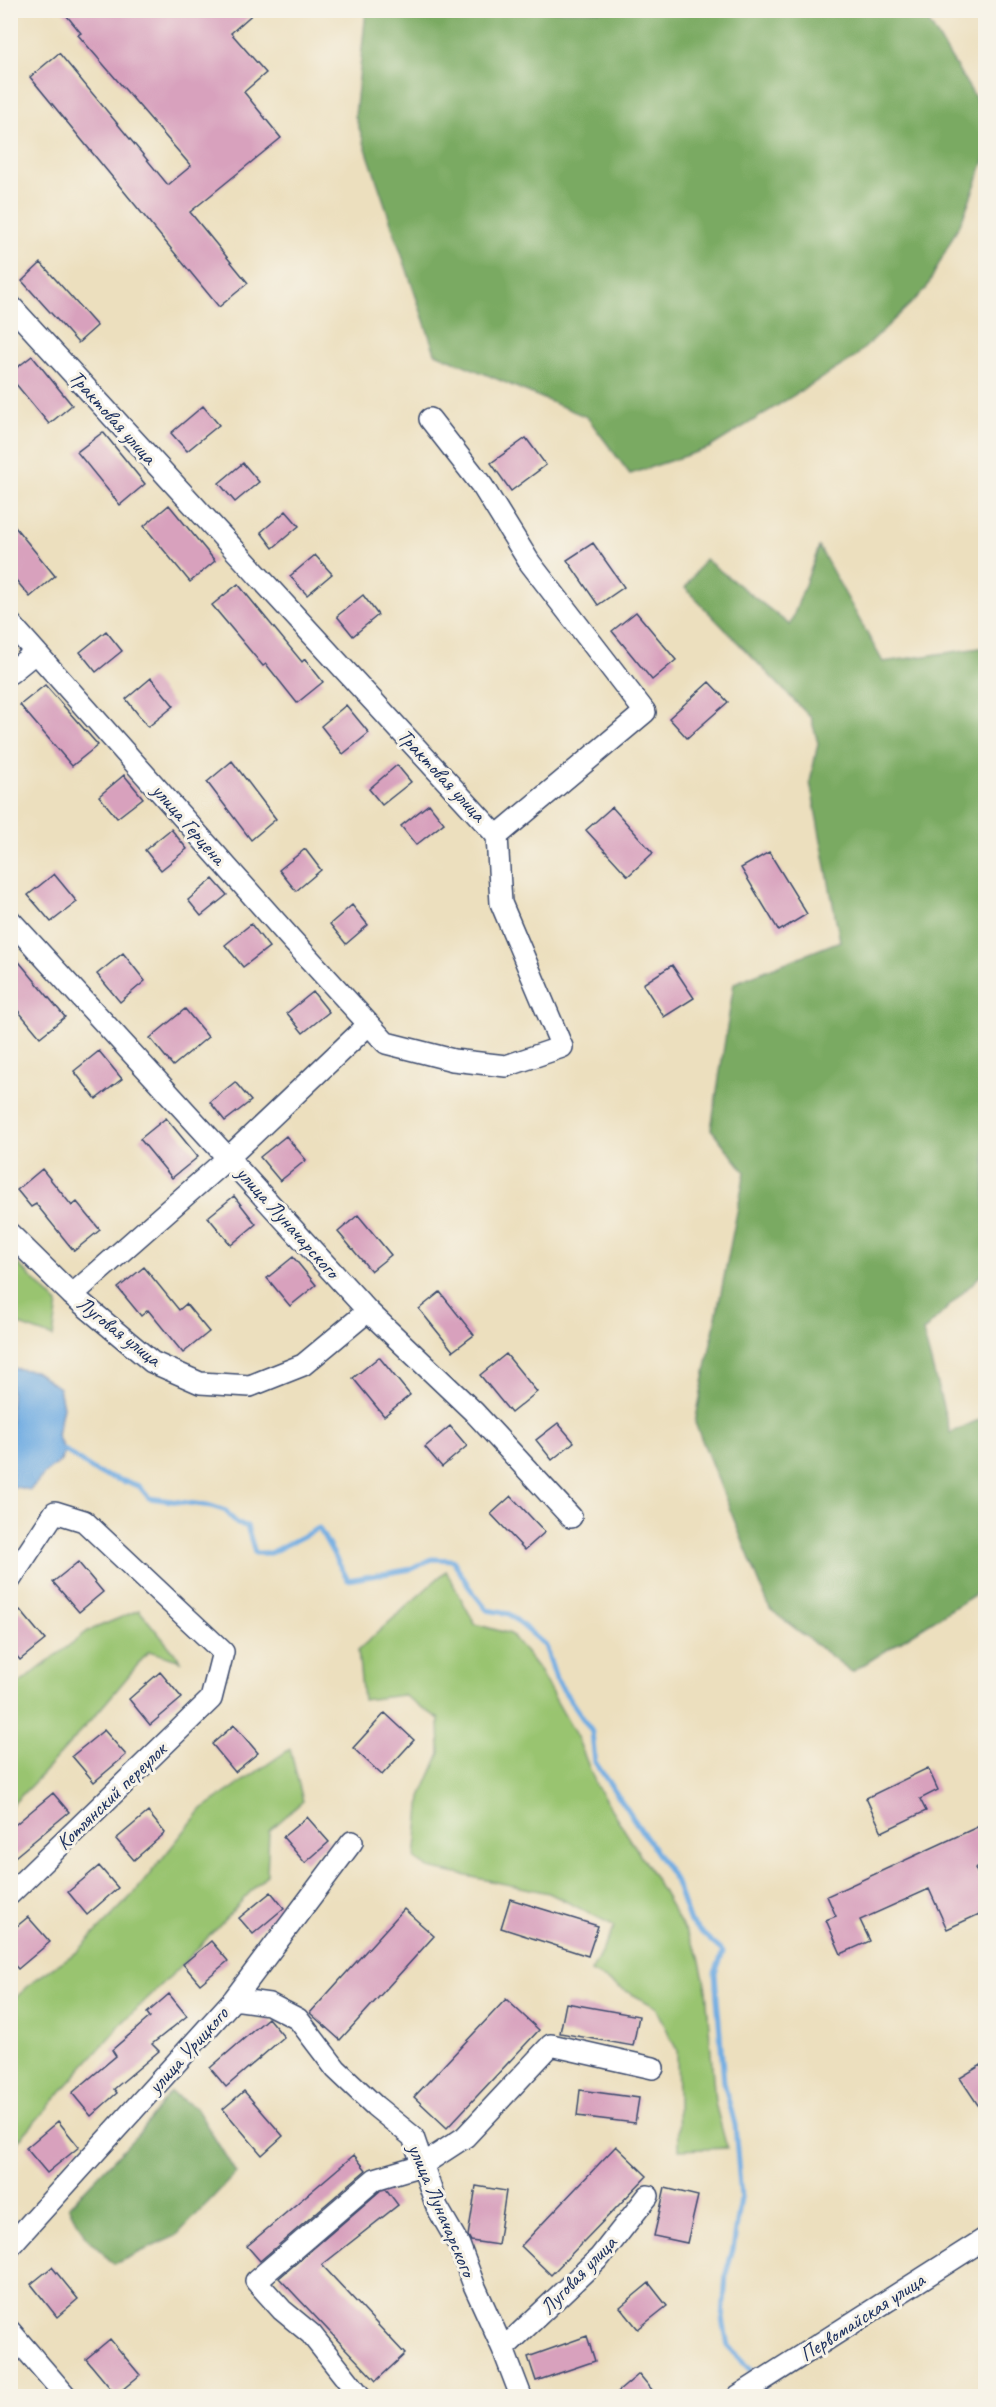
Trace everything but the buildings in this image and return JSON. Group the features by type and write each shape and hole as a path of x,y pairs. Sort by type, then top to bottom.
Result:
{"street":[{"name":"Трактовая улица","path":"10,305 497,836 645,712 530,562 483,487 430,419"},
{"name":"улица Герцена","path":"10,623 386,1043 453,1060 506,1066 562,1047 501,903 497,836"},
{"path":"10,673 36,652"},
{"name":"улица Луначарского","path":"10,920 229,1156 368,1311 474,1412 571,1517"},
{"path":"72,1295 229,1156 368,1025"},
{"name":"Луговая улица","path":"10,1234 72,1295 152,1362 200,1383 250,1386 303,1365 368,1311"},
{"name":"Котлянский переулок","path":"10,1580 55,1512 84,1521 223,1652 211,1699 10,1894"},
{"name":"улица Урицкого","path":"10,2246 234,1999 352,1842"},
{"name":"улица Луначарского","path":"234,1999 269,2004 298,2019 336,2069 375,2106 413,2137 437,2207 459,2245 521,2397"},
{"path":"360,2397 311,2334 282,2310 256,2281 375,2179 422,2165 465,2136 551,2045 653,2068"},
{"name":"Луговая улица","path":"503,2349 600,2258 648,2196"},
{"name":"Первомайская улица","path":"738,2397 986,2238"},
{"path":"10,2331 66,2397"}],"green space":[{"path":"366,11 922,11 986,115 985,159 964,215 926,289 854,358 709,448 630,474 587,417 435,353 355,116"},
{"path":"819,547 883,662 986,647 985,1271 923,1332 950,1433 985,1417 985,1588 852,1672 770,1609 695,1423 745,1172 711,1129 734,983 840,941 810,782 818,743 811,718 685,588 705,559 790,625"},
{"path":"10,1256 58,1304 53,1337 11,1322"},
{"path":"446,1571 475,1624 511,1634 537,1667 577,1737 597,1787 653,1875 699,1956 706,1989 715,2103 727,2148 679,2150 677,2051 656,2007 591,1972 615,1926 549,1893 429,1868 415,1859 421,1797 440,1753 439,1719 403,1695 363,1700 358,1650"},
{"path":"139,1610 181,1661 149,1651 82,1730 11,1806 11,1690 88,1631"},
{"path":"290,1749 303,1801 269,1831 267,1874 183,1964 121,2024 11,2149 11,2002 36,1979 77,1952 137,1890 202,1809"},
{"path":"170,2092 196,2108 236,2173 176,2236 114,2264 85,2236 69,2206 140,2132"}],"water":[{"path":"11,1368 35,1371 59,1388 63,1407 57,1435 64,1450 61,1461 47,1471 30,1490 11,1486"}],"waterway":[{"path":"64,1450 98,1473 139,1486 149,1498 211,1506 226,1511 237,1524 247,1526 255,1553 270,1553 319,1528 348,1580 412,1569 432,1559 453,1560 469,1587 487,1610 509,1614 545,1645 556,1679 592,1732 595,1762 675,1880 690,1922 723,1952 715,1973 724,2082 735,2125 741,2198 733,2249 726,2273 723,2319 728,2346 759,2378"},
{"path":"763,2386 766,2396"}]}
